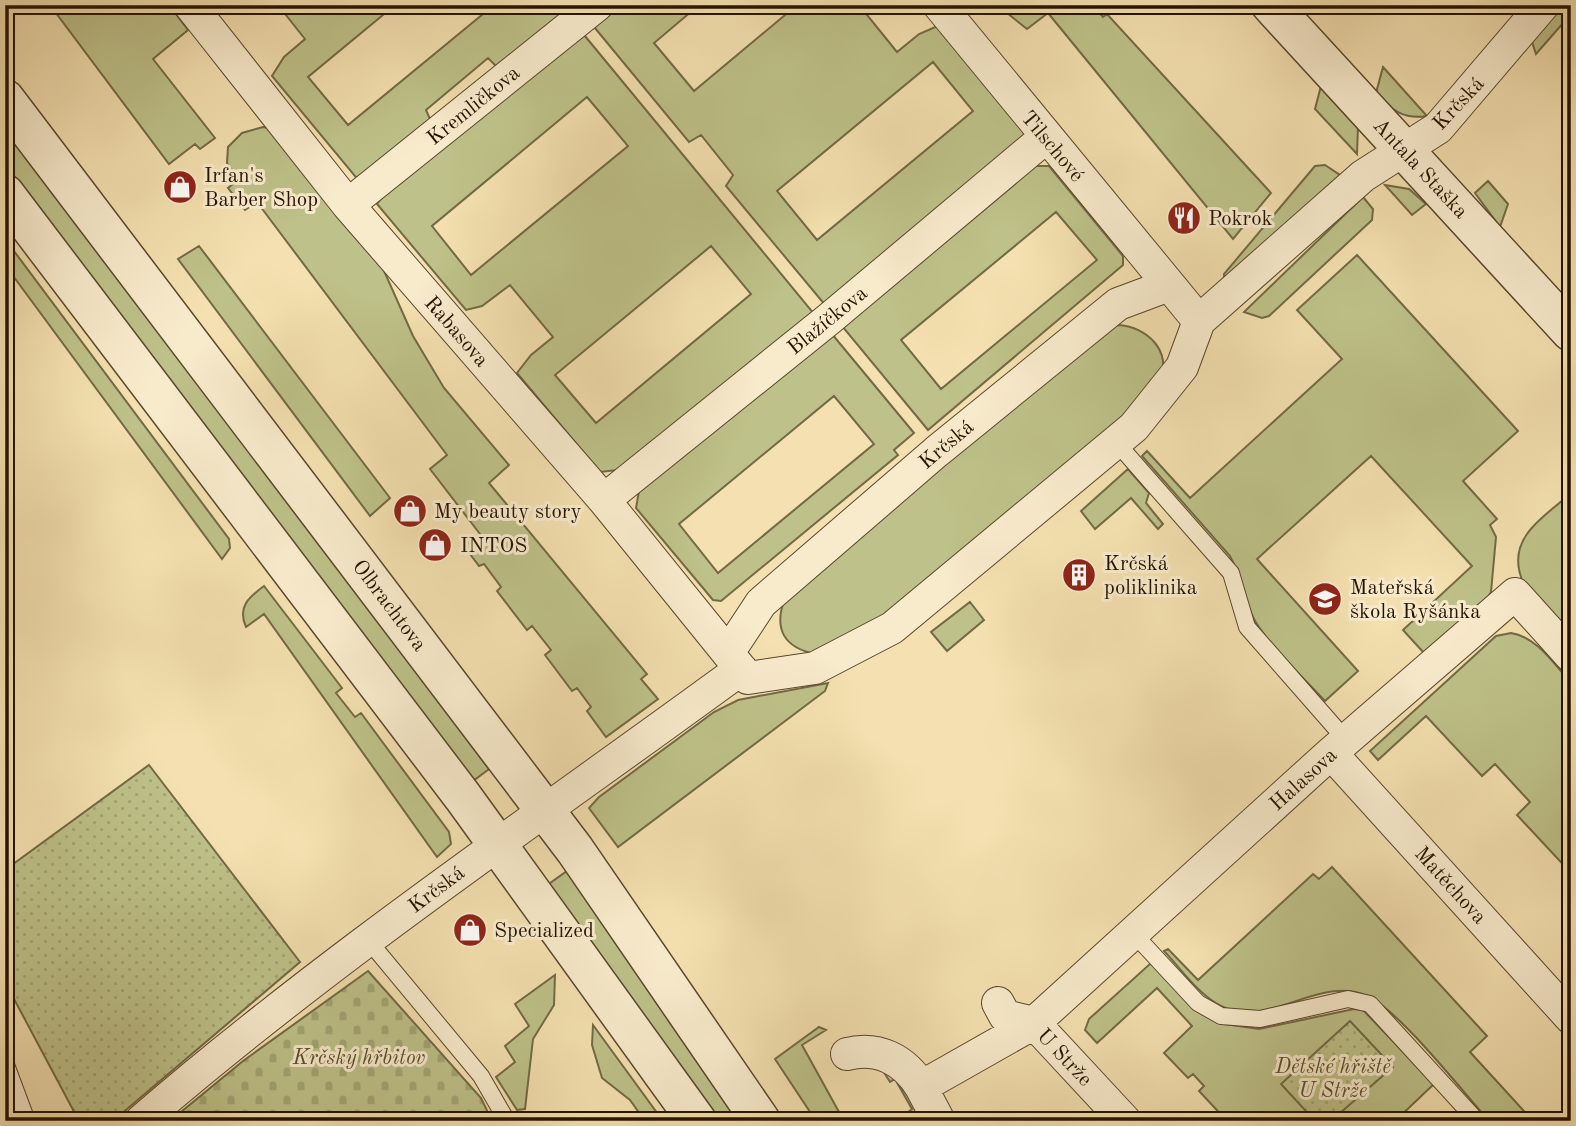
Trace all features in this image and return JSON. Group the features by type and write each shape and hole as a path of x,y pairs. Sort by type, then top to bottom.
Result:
{"street":[{"name":"Rabasova","path":"190,5 348,205 604,500 734,661"},
{"name":"Kremličkova","path":"348,205 597,5"},
{"name":"Tilschové","path":"939,5 1169,285"},
{"name":"Antala Staška","path":"1271,5 1571,332"},
{"name":"Krčská","path":"734,661 748,678 814,668 892,628 1134,427 1182,368 1199,321 1363,176 1438,128 1543,5"},
{"name":"Olbrachtova","path":"5,99 545,812 705,1036 761,1121"},
{"name":"Blažíčkova","path":"604,500 829,319 1046,137"},
{"path":"5,194 496,845 697,1121"},
{"name":"Krčská","path":"141,1121 206,1065 368,940 545,812 734,661 761,603 936,452 1118,304 1169,285"},
{"path":"1169,285 1199,321"},
{"name":"Halasova","path":"1034,1023 1338,747 1515,594 1571,656"},
{"name":"Matěchova","path":"1338,747 1571,1018"},
{"name":"U Strže","path":"998,1003 1005,1016 1034,1023 1125,1121"},
{"name":"U Strže","path":"921,1087 1034,1023"},
{"path":"847,1054 875,1052 893,1058 905,1066 921,1087 939,1121"}],"lane":[{"path":"1116,442 1231,573 1247,627 1338,747"},
{"path":"1133,933 1198,1003 1221,1016 1260,1019 1349,999 1370,1004 1477,1121"},
{"path":"368,940 481,1076 507,1121"},
{"path":"5,1062 27,1121"}],"green space":[{"path":"50,5 169,5 188,30 153,59 215,138 200,149 195,144 169,164"},
{"path":"278,5 395,5 308,77 348,125 494,5 559,5 569,17 502,72 488,58 426,110 434,128 359,181 272,76 284,57 305,39"},
{"path":"610,5 699,5 654,43 694,91 797,5 859,5 897,52 919,34 940,25 1027,132 1019,146 826,306 726,186 733,175 701,135 689,142 590,22","holes":["933,62 973,111 817,240 777,191"]},
{"path":"997,5 1092,5 1103,17 1107,14 1271,193 1233,239 1048,13 1027,29"},
{"path":"1560,5 1571,5 1571,14 1536,54 1531,39"},
{"path":"580,30 815,315 626,469 600,472 517,373 531,355 553,337 510,285 482,306 466,310 377,204 391,186","holes":["587,97 628,146 471,275 432,226","711,246 751,294 596,423 555,375"]},
{"path":"1383,67 1427,116 1405,115 1392,109 1381,99 1376,93"},
{"path":"1322,82 1358,126 1357,154 1315,109"},
{"path":"5,121 489,769 469,784 5,164"},
{"path":"268,128 381,264 413,336 444,388 509,465 489,483 647,674 641,679 658,699 606,737 587,711 591,707 577,688 572,691 545,655 551,650 532,626 527,630 497,591 501,587 484,564 479,566 464,546 480,534 430,469 447,455 257,202 245,210 228,188 239,179 227,163 228,147 242,133"},
{"path":"1325,165 1340,175 1224,282 1224,274 1315,166"},
{"path":"1034,166 1049,166 1123,256 1123,265 928,430 837,320","holes":["1056,212 1097,260 941,389 901,340"]},
{"path":"1488,181 1508,204 1500,227 1475,193"},
{"path":"1385,185 1409,189 1426,204 1412,215"},
{"path":"1363,197 1373,209 1372,220 1269,316 1262,318 1244,312"},
{"path":"5,239 229,539 230,548 222,559 5,265"},
{"path":"199,246 390,498 370,516 178,259"},
{"path":"1357,255 1518,431 1463,481 1497,519 1490,525 1496,537 1491,592 1487,599 1424,653 1403,630 1472,566 1371,456 1257,559 1358,671 1325,701 1259,627 1230,556 1142,456 1147,451 1190,498 1342,359 1297,310"},
{"path":"1118,325 1138,330 1155,342 1160,351 1163,370 1153,391 1144,401 873,625 816,654 789,642 781,628 780,619 785,598 1105,329"},
{"path":"827,328 914,433 894,450 898,455 721,601 713,600 636,508 639,491","holes":["834,396 874,444 718,573 679,524"]},
{"path":"1128,469 1149,493 1146,503 1163,524 1158,529 1131,498 1095,529 1081,511"},
{"path":"1571,493 1571,646 1529,594 1518,565 1520,549 1531,528"},
{"path":"264,586 342,688 336,693 355,717 361,713 449,832 451,844 437,857 264,614 246,627 243,614 246,603"},
{"path":"970,602 984,620 947,651 931,632"},
{"path":"1511,633 1537,646 1571,683 1571,873 1517,815 1530,802 1495,764 1482,776 1426,716 1378,760 1370,751 1496,636"},
{"path":"828,683 825,691 618,847 589,808 599,797 714,712 738,700"},
{"path":"149,765 300,962 113,1121 79,1121 5,982 5,870"},
{"path":"1332,867 1487,1036 1470,1052 1533,1121 1489,1121 1413,1034 1396,1017 1367,996 1349,991 1331,992 1275,1008 1239,1012 1221,1006 1205,995 1164,951 1168,949 1198,980 1313,874 1319,879"},
{"path":"567,871 749,1121 718,1121 546,886"},
{"path":"1151,963 1218,1023 1259,1029 1354,1009 1363,1010 1434,1084 1395,1121 1271,1121 1265,1115 1258,1121 1227,1121 1199,1091 1204,1086 1193,1074 1188,1078 1164,1053 1192,1026 1157,988 1097,1043 1085,1030 1089,1019"},
{"name":"Krčský hřbitov","path":"368,971 481,1098 492,1121 170,1121 243,1061"},
{"path":"555,975 554,1005 533,1039 525,1109 517,1110 496,1077 515,1062 505,1046 529,1026 515,1004"},
{"name":"Dětské hřiště U Strže","path":"1350,1021 1393,1067 1332,1120 1315,1121 1281,1084"},
{"path":"593,1025 663,1121 645,1121 630,1100 602,1078 592,1045"},
{"path":"819,1027 826,1030 802,1045 844,1121 816,1121 775,1059"},
{"path":"883,1062 928,1121 913,1121 908,1112 912,1109 895,1079 890,1082 878,1063"}],"place":[{"name":"Irfan's Barber Shop","path":"180,187"},
{"name":"Pokrok","path":"1184,218"},
{"name":"My beauty story","path":"410,511"},
{"name":"INTOS","path":"435,545"},
{"name":"Krčská poliklinika","path":"1079,575"},
{"name":"Mateřská škola Ryšánka","path":"1325,599"},
{"name":"Specialized","path":"470,930"}]}
